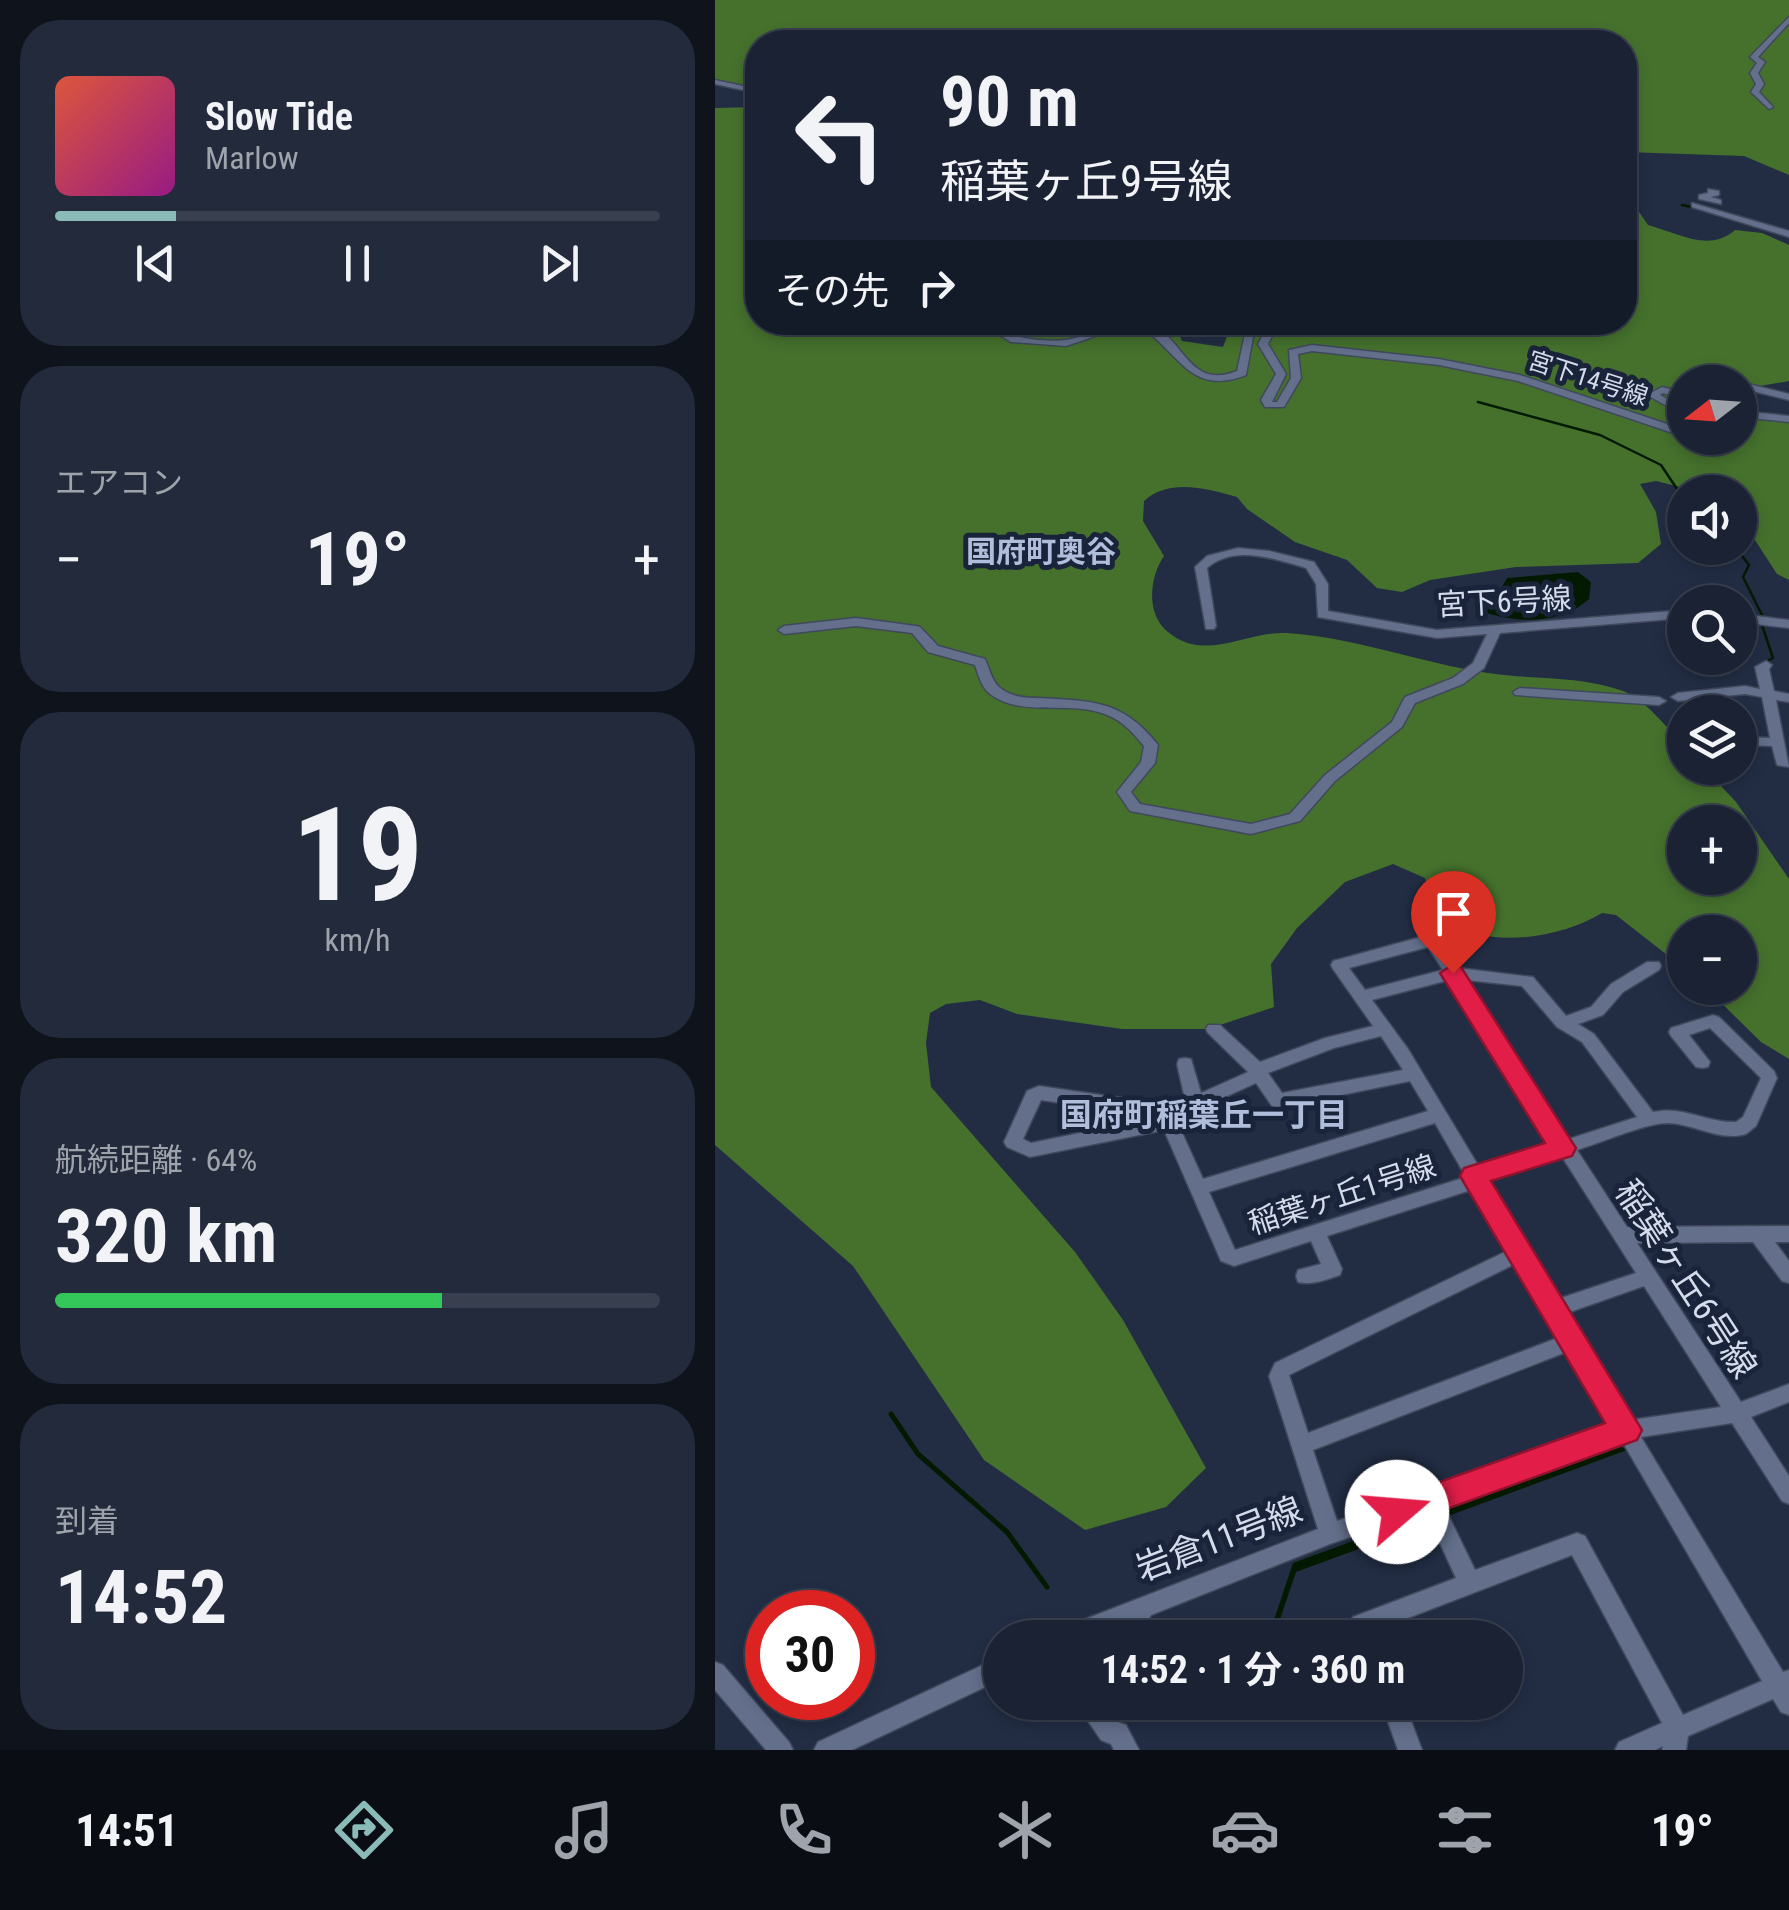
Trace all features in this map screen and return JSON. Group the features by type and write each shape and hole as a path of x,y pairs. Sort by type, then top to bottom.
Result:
{"street":[{"path":"1769,106 1755,92 1760,84 1754,73 1761,62 1755,57 1789,19"},
{"path":"715,82 745,88"},
{"path":"1711,191 1716,194 1701,197 1750,210 1745,218"},
{"path":"1695,206 1789,234"},
{"name":"宮下14号線","path":"1005,335 1011,339 1066,343 1089,335"},
{"name":"宮下14号線","path":"1156,335 1196,375 1218,380 1242,373 1250,335"},
{"name":"宮下14号線","path":"1268,335 1263,344 1281,374 1266,400 1269,406 1280,405 1294,386 1293,352 1311,348 1439,362 1520,378 1667,428"},
{"path":"1757,390 1789,397"},
{"name":"宮下14号線","path":"1667,391 1652,395 1667,403"},
{"path":"1757,405 1789,409"},
{"path":"1757,416 1789,419"},
{"name":"宮下6号線","path":"1210,626 1201,567 1221,555 1251,553 1311,565 1322,584 1321,614 1437,634 1667,616"},
{"path":"1757,620 1789,624"},
{"path":"784,630 856,622 915,630 933,649 980,662 990,686 1016,700 1088,704 1121,716 1142,730 1151,745 1148,762 1124,792 1135,808 1251,830 1295,818 1330,778 1397,724 1410,700 1458,681 1479,665 1495,630"},
{"path":"1766,665 1762,667 1766,697 1782,762 1789,763"},
{"path":"1699,695 1751,690 1766,697 1789,698"},
{"path":"1520,692 1659,701"},
{"path":"1757,741 1777,742"},
{"name":"稲葉ヶ丘6号線","path":"1361,998 1339,965 1433,940 1562,1148 1789,1494"},
{"path":"1563,1023 1597,1011 1617,988 1653,966"},
{"path":"1627,1750 1676,1739 1786,1691 1572,1341 1415,1074 1361,998 1453,973 1527,981 1563,1023 1589,1038 1649,1120 1671,1116 1730,1131 1749,1121 1769,1078 1766,1071 1713,1021 1677,1032 1702,1062"},
{"path":"1257,1070 1331,1042 1384,1029"},
{"path":"1214,1030 1257,1070 1278,1101 1415,1074"},
{"path":"1185,1064 1195,1103"},
{"path":"1166,1116 1039,1093 1027,1109 1013,1142 1030,1150 1166,1116 1255,1076 1257,1070"},
{"path":"1199,1188 1438,1115"},
{"name":"稲葉ヶ丘1号線","path":"1166,1116 1228,1255 1234,1258 1649,1120"},
{"path":"1305,1276 1342,1266 1316,1232"},
{"path":"1758,1234 1789,1276"},
{"path":"1621,1235 1789,1234"},
{"path":"1331,1534 1279,1376 1282,1369 1520,1254"},
{"path":"1553,1309 1647,1277"},
{"path":"1301,1445 1572,1341"},
{"name":"岩倉11号線","path":"1109,1620 1331,1534 1626,1430 1733,1414 1789,1393"},
{"path":"1431,1501 1470,1583"},
{"path":"1372,1620 1577,1543 1676,1739"},
{"path":"1137,1620 1144,1606"},
{"path":"715,1673 781,1750"},
{"path":"826,1750 983,1676"},
{"path":"1100,1720 1109,1732 1118,1733 1127,1750"},
{"path":"1398,1720 1410,1750"}],"green space":[{"path":"715,0 1789,0 1789,18 1756,57 1789,20 1789,175 1744,156 1637,152 1637,30 745,30 745,85 715,81"},
{"path":"745,107 745,335 1179,335 1182,341 1223,347 1228,335 1637,335 1637,212 1648,225 1693,239 1715,240 1735,230 1762,233 1789,245 1789,381 1757,386 1757,365 1667,365 1667,455 1757,455 1757,417 1789,421 1789,580 1777,574 1757,543 1757,475 1667,475 1667,484 1640,484 1656,512 1661,544 1638,563 1516,567 1430,580 1402,592 1377,588 1347,560 1295,542 1247,509 1237,497 1201,488 1164,489 1144,501 1143,521 1164,556 1153,584 1156,615 1168,632 1182,641 1211,645 1271,634 1311,635 1463,669 1590,682 1623,691 1648,708 1667,728 1667,785 1720,785 1738,805 1667,805 1667,895 1757,895 1757,833 1789,879 1789,1059 1761,1042 1723,1005 1757,1005 1757,915 1667,915 1667,955 1616,915 1602,913 1566,929 1503,938 1462,929 1445,920 1434,906 1425,878 1393,864 1345,882 1297,928 1271,964 1274,1007 1208,1029 1122,1029 1017,1014 980,1000 946,1004 930,1013 926,1043 931,1087 1075,1252 1123,1320 1206,1468 1166,1507 1085,1530 984,1460 853,1266 715,1145 715,108"}],"shaded area":[{"path":"1578,572 1591,582 1589,599 1565,614 1521,620 1479,610 1479,598 1502,587 1507,578"},
{"path":"1617,1444 1627,1450 1296,1572 1280,1620 1274,1620 1293,1563"}],"waterway":[{"path":"1682,205 1697,208"},
{"path":"1478,402 1600,435 1661,465 1668,475"},
{"path":"1749,565 1743,577 1762,615"},
{"path":"1762,625 1773,658 1766,662"},
{"path":"1585,1378 1607,1423"},
{"path":"891,1414 918,1454 1007,1532 1047,1587"}],"district":[{"name":"国府町奥谷","path":"1041,552"},
{"name":"国府町稲葉丘一丁目","path":"1204,1115"}],"route":[{"path":"1397,1512 1626,1430 1474,1176 1562,1148 1453,973"}]}
